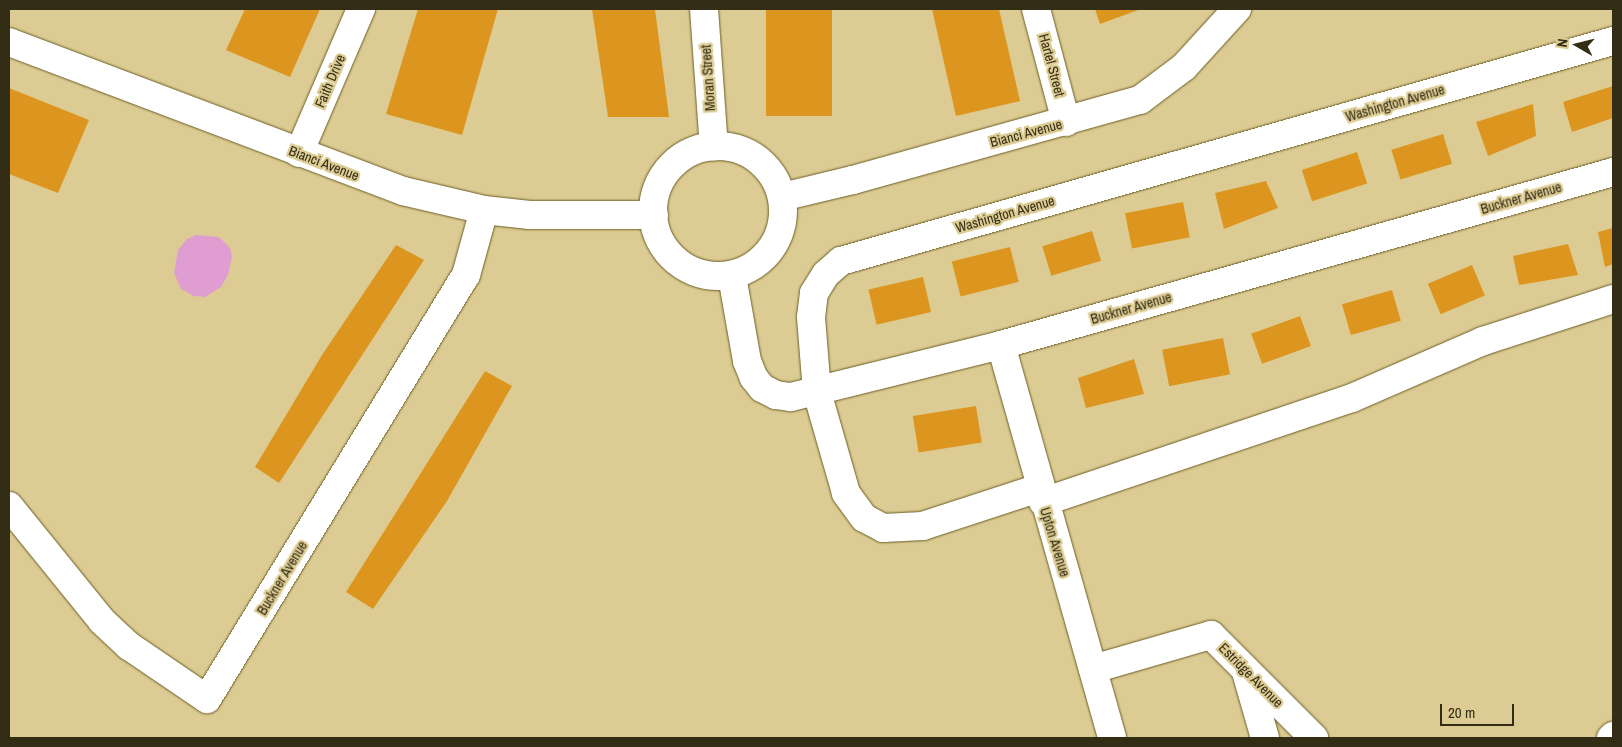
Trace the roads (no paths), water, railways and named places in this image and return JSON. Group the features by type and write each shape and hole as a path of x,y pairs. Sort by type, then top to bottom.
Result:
{"street":[{"name":"Faith Drive","path":"299,153 361,9"},
{"name":"Moran Street","path":"704,9 714,147"},
{"name":"Hartel Street","path":"1036,9 1066,122"},
{"name":"Bianci Avenue","path":"782,197 1114,110 1140,100 1162,87 1237,9"},
{"name":"Washington Avenue","path":"1613,41 840,261 826,274 814,293 811,317 817,392 846,493 864,518 883,528 922,526 1041,495 1344,401 1484,341 1613,299"},
{"name":"Bianci Avenue","path":"9,42 395,188 484,210 576,217 654,215"},
{"path":"704,147 729,147 753,156 772,173 782,197 783,222 774,246 756,265 732,276 707,276 683,267 665,250 654,226 654,200 663,176 680,158 704,147"},
{"name":"Buckner Avenue","path":"732,276 747,361 754,378 762,388 776,395 791,397 817,392 1001,344 1613,172"},
{"name":"Buckner Avenue","path":"9,506 102,621 129,646 208,699 466,275 484,210"},
{"name":"Upton Avenue","path":"1001,344 1041,495 1112,738"},
{"name":"Estridge Avenue","path":"1093,669 1211,635 1314,738"},
{"path":"1246,670 1265,738"}]}
